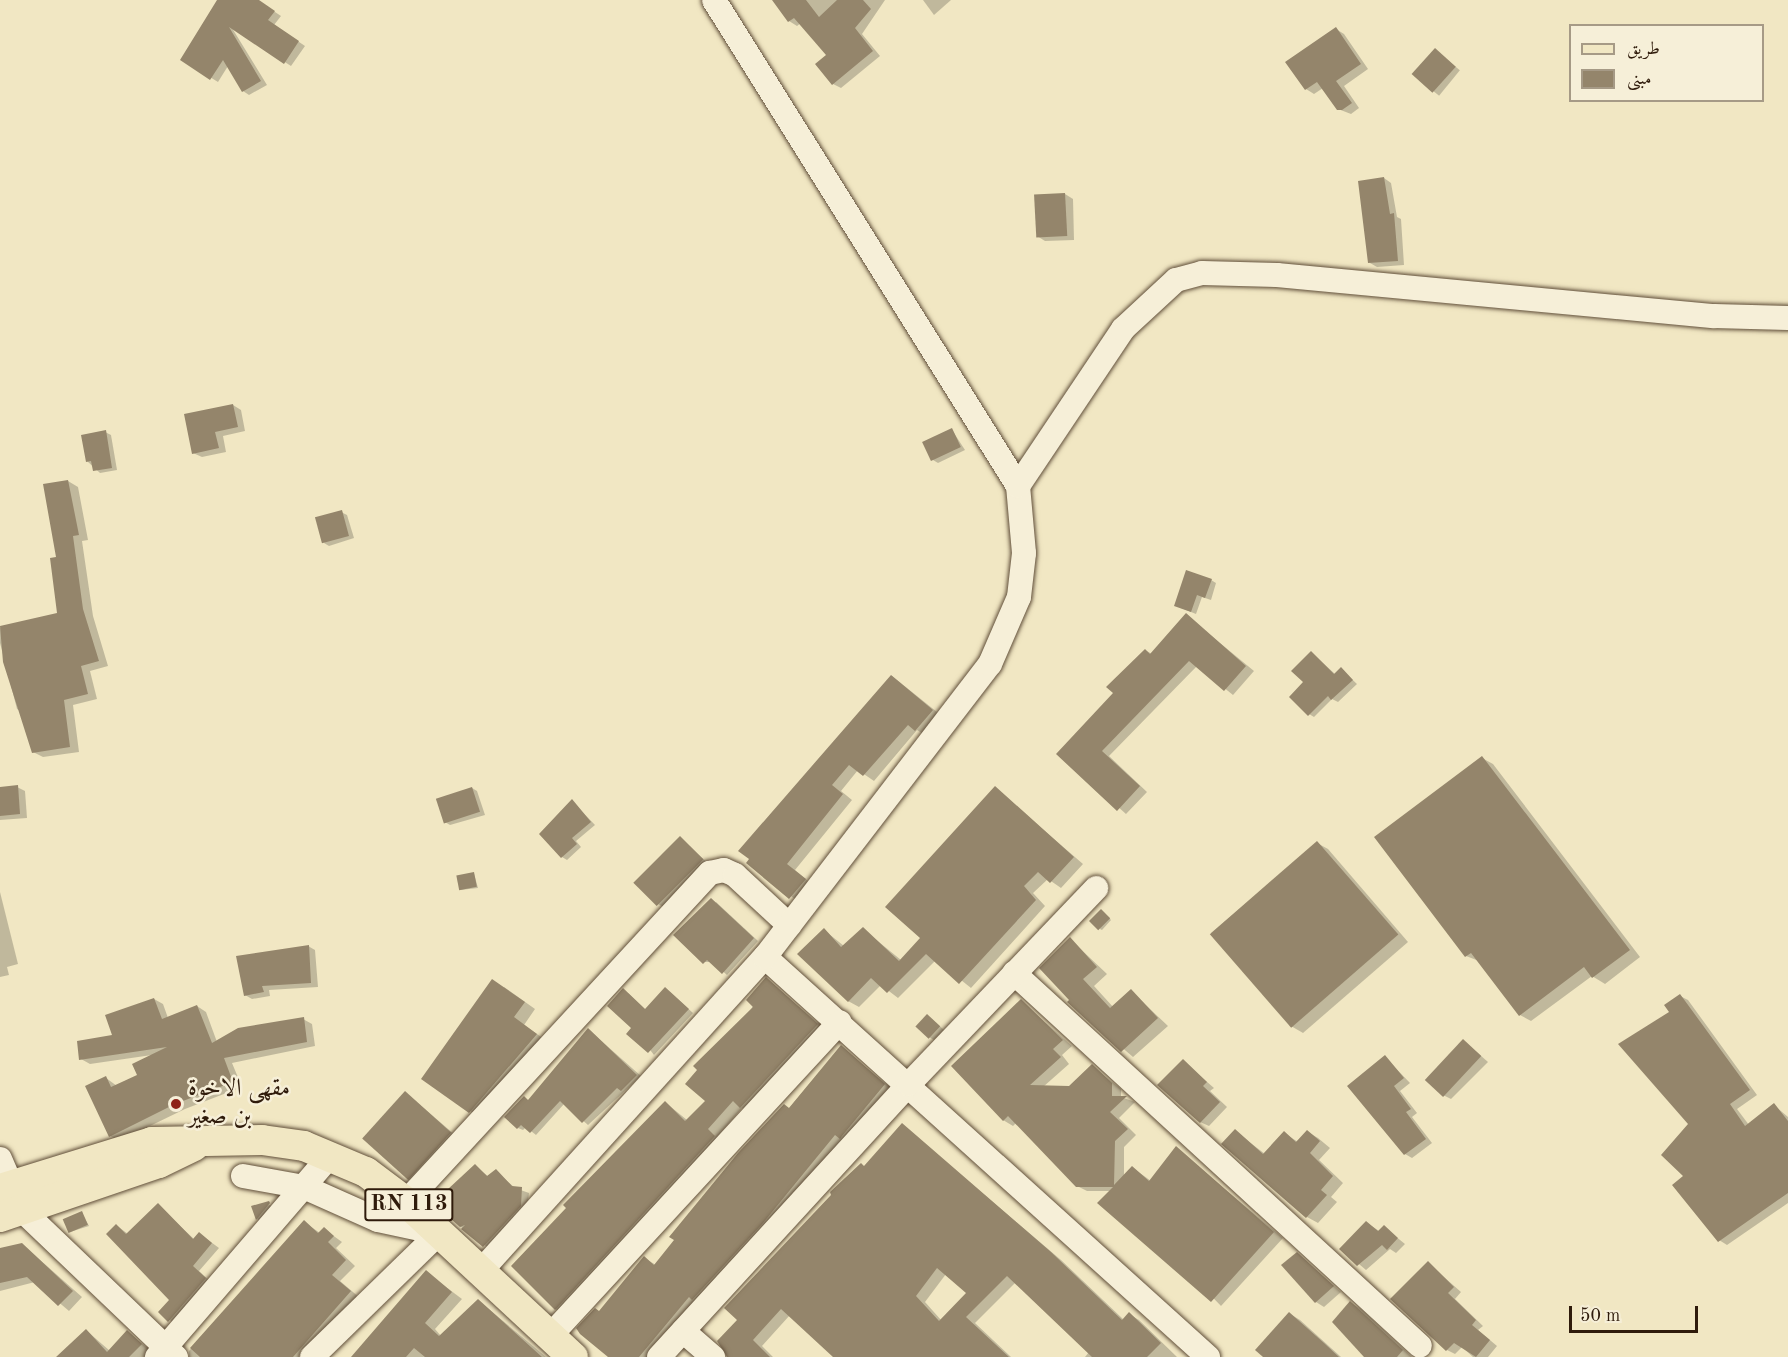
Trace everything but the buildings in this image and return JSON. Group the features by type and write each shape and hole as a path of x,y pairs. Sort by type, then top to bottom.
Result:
{"main road":[{"name":"RN 113","path":"6,1192 159,1163 202,1142 262,1140 304,1146 366,1172 406,1202 573,1357"}],"street":[{"path":"480,1272 765,957 990,664 1019,597 1024,553 1018,486 714,0"},
{"path":"1018,486 1123,329 1176,280 1202,273 1402,285 1742,318 1788,318"},
{"path":"406,1202 710,873 724,870 735,875 789,925"},
{"path":"659,1357 909,1083 1096,888"},
{"path":"765,957 909,1083 1208,1357"},
{"path":"1014,974 1420,1346"},
{"path":"550,1336 840,1022"},
{"path":"6,1192 166,1354 330,1156"},
{"path":"243,1176 304,1187 378,1220 439,1233"},
{"path":"312,1357 439,1233"},
{"path":"683,1331 713,1357"}],"place":[{"name":"مقهی الاخوة بن صغير","path":"176,1104"}]}
